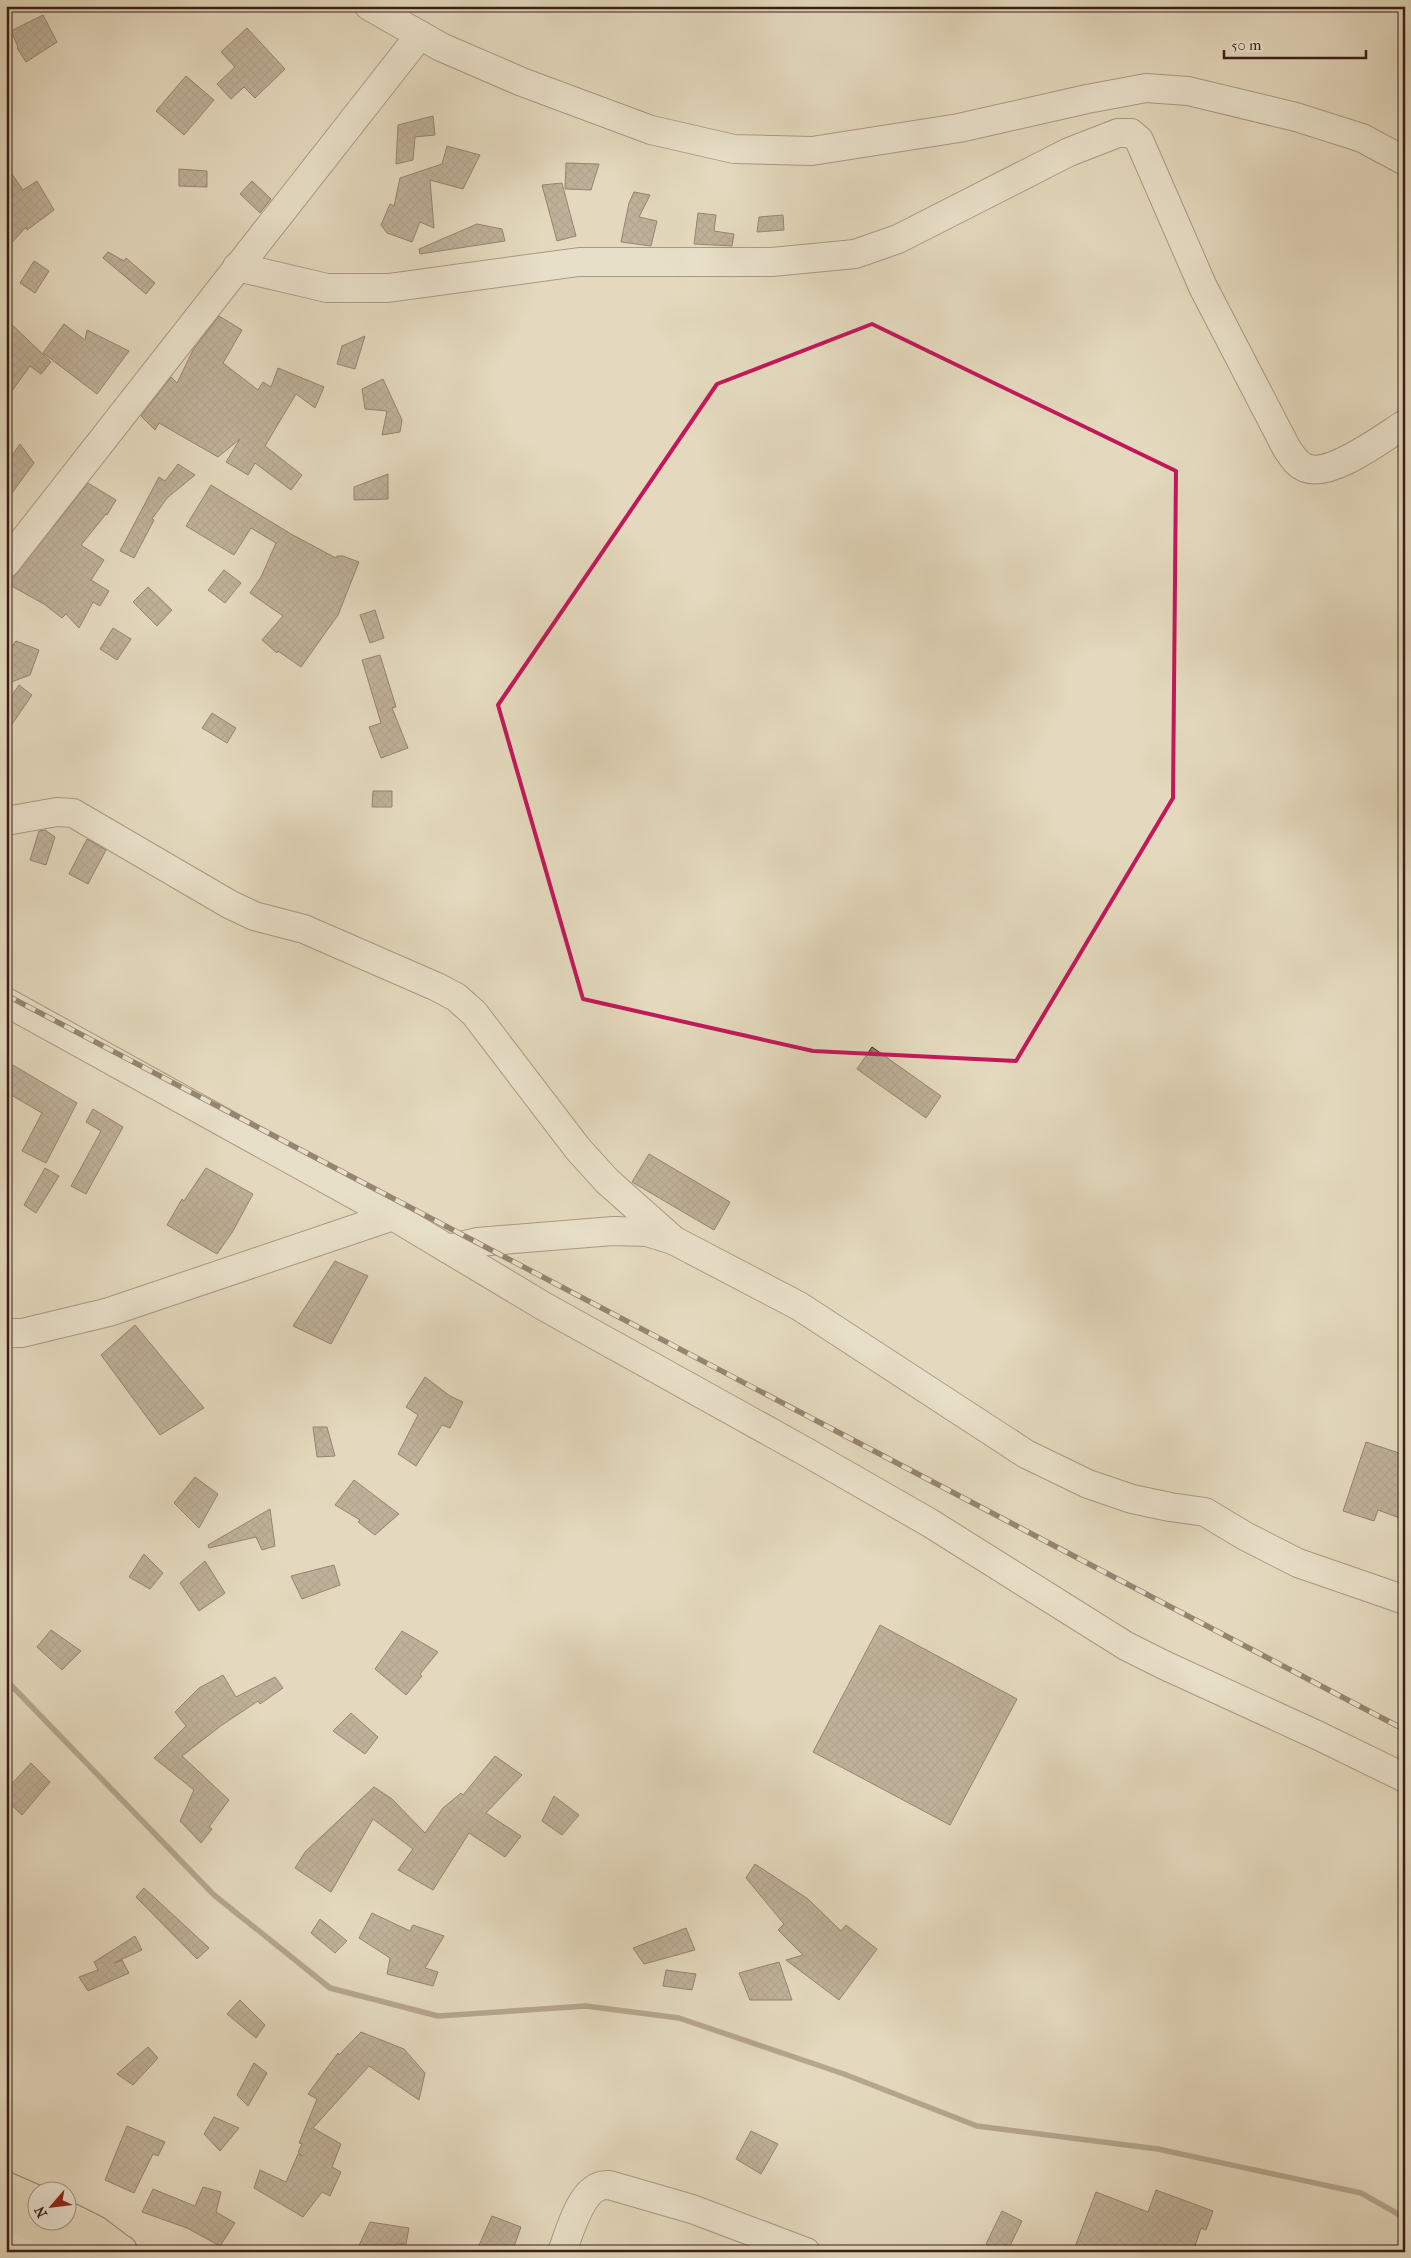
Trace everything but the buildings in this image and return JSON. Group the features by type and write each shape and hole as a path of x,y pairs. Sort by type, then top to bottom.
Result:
{"main road":[{"path":"78,2221 96,2230 125,2251"},
{"path":"38,2230 74,2244 125,2251"}],"street":[{"path":"369,6 441,47 522,82 652,130 734,149 812,151 959,128 1078,101 1146,88 1188,90 1296,117 1362,138 1405,162"},
{"path":"6,563 420,35"},
{"path":"237,267 328,288 388,288 579,262 772,262 855,254 898,239 1069,152 1118,133 1131,133 1139,140 1203,287 1296,463 1308,469 1324,469 1354,456 1405,424"},
{"path":"6,821 57,812 73,813 245,912 275,923 304,929 438,987 456,997 474,1013 578,1149 607,1181 673,1240"},
{"path":"6,1002 393,1216 545,1307 709,1397 930,1523 1126,1646 1164,1666 1310,1732 1405,1778"},
{"path":"6,1333 22,1333 108,1312 393,1216"},
{"path":"448,1249 477,1242 612,1231 647,1232 673,1240 799,1306 1026,1454 1088,1484 1132,1499 1204,1512 1298,1563 1405,1600"},
{"path":"562,2252 579,2208 588,2194 597,2187 610,2185 692,2209 806,2252"},
{"path":"24,2194 28,2209"},
{"path":"18,2252 32,2230"}],"highlighted area":[{"path":"872,324 1176,471 1173,798 1016,1061 813,1051 583,999 498,705 717,384"}],"waterway":[{"path":"6,1680 214,1895 330,1988 438,2016 586,2006 679,2018 844,2074 977,2126 1158,2149 1361,2193 1405,2218"}],"railway":[{"path":"6,995 1405,1730"}]}
